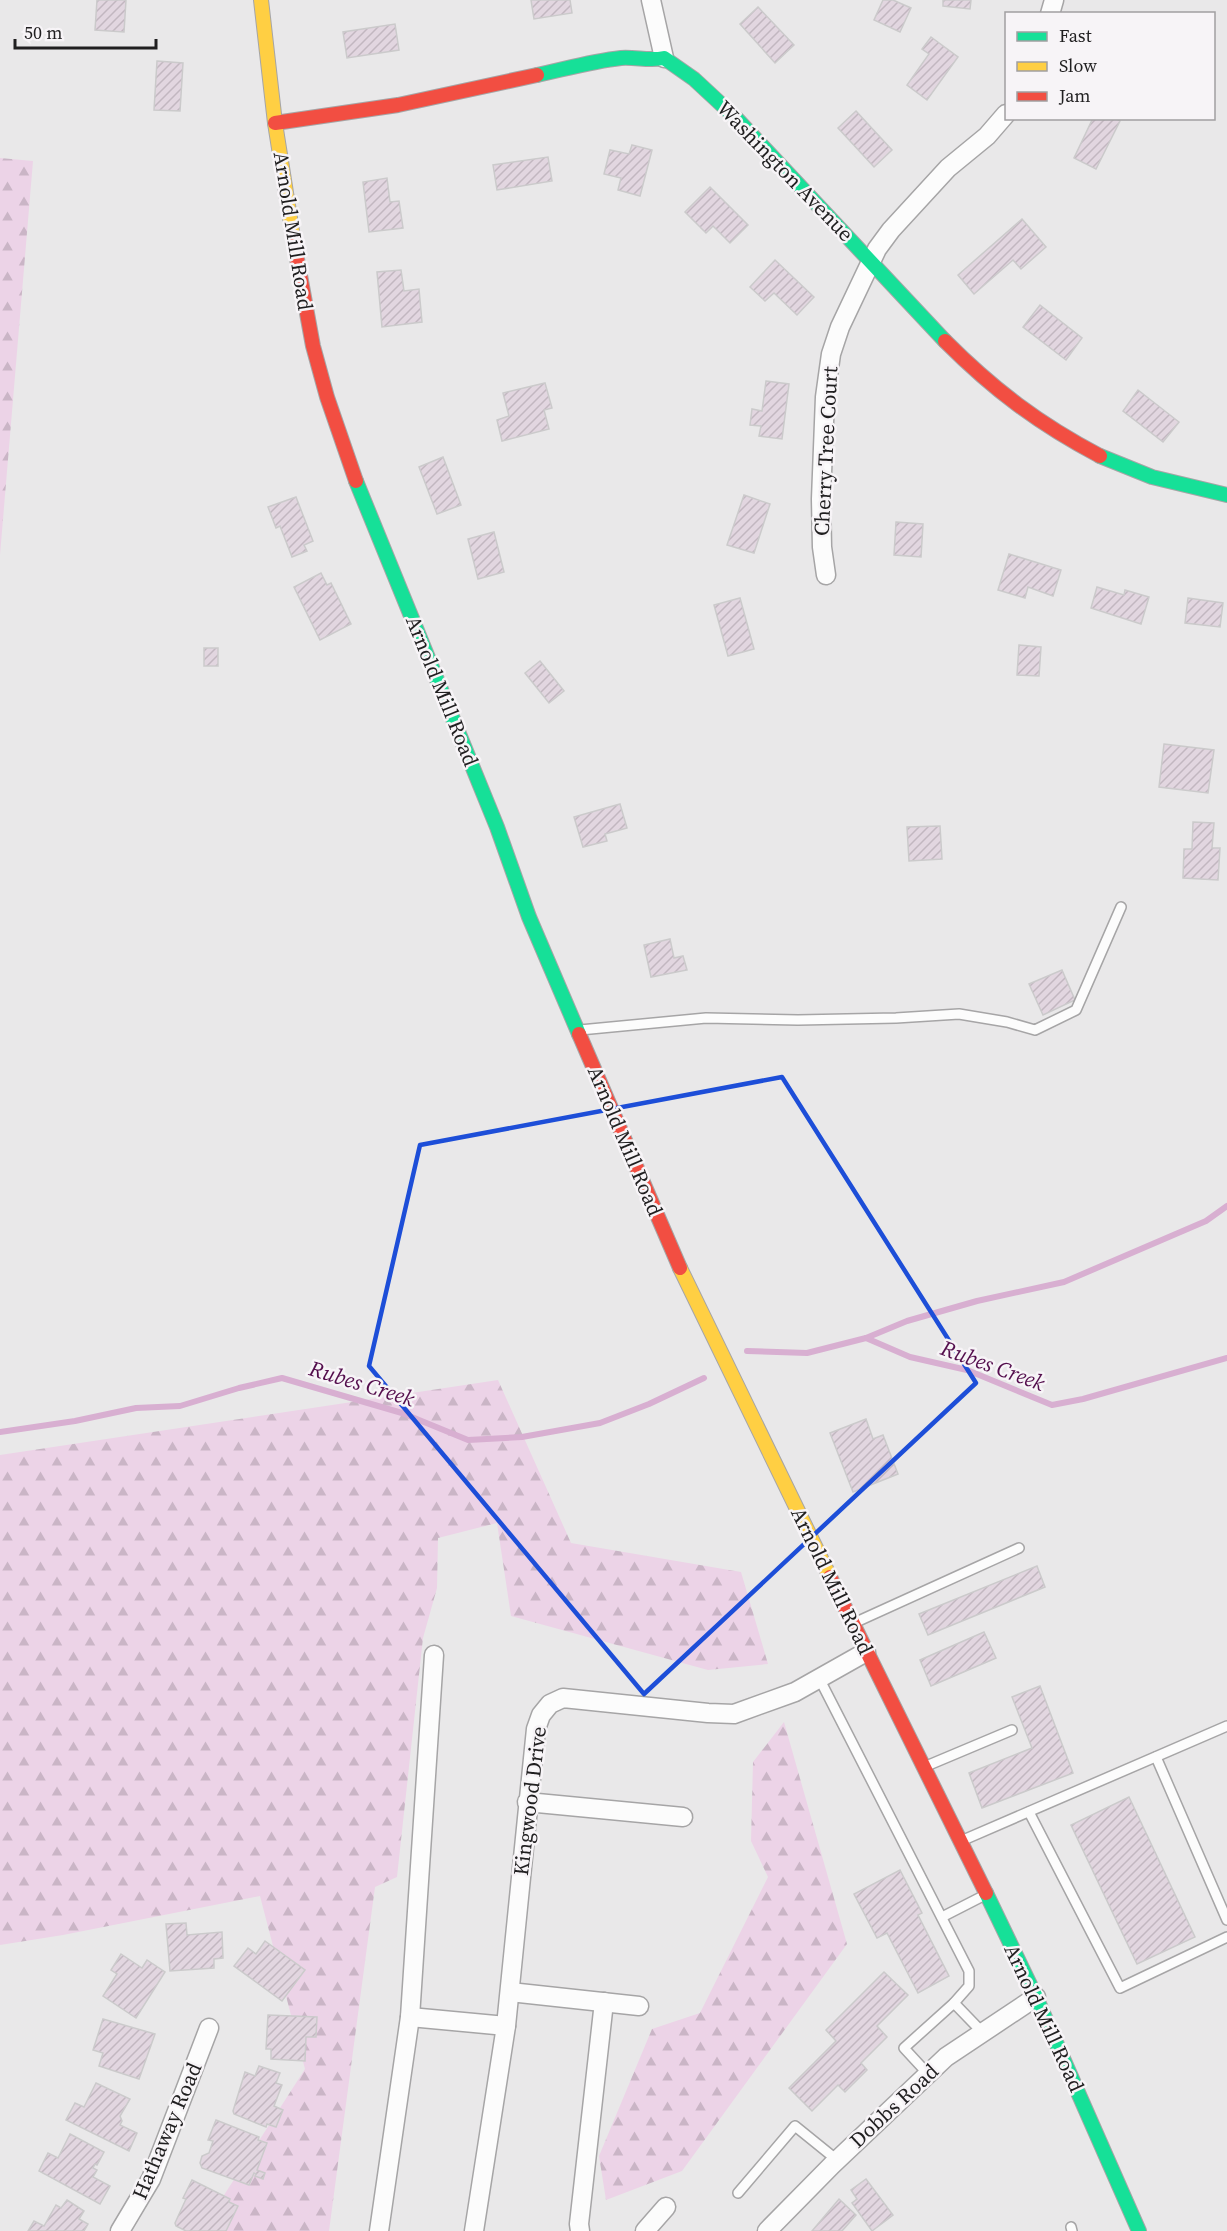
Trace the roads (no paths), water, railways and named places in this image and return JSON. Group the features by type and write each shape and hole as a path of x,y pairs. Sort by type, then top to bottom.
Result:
{"main road":[{"name":"Arnold Mill Road","path":"261,0 275,123 298,270 313,346 327,397 357,485 497,827 529,917 673,1254 1036,1997 1139,2231"},
{"path":"275,123 317,119 433,98 602,61 625,58 653,60 664,58"},
{"name":"Washington Avenue","path":"664,58 690,76 725,108 820,204 897,293 1014,404 1064,437 1110,462 1164,481 1227,495"}],"street":[{"path":"651,0 664,58"},
{"name":"Cherry Tree Court","path":"826,575 822,547 821,500 826,386 831,354 840,327 877,249 891,230 948,168 987,136 1005,115"},
{"name":"Kingwood Drive","path":"474,2231 506,2026 527,1802 536,1729 541,1715 550,1704 562,1698 734,1714 795,1692 866,1653"},
{"path":"379,2231 410,2018 434,1655"},
{"path":"527,1802 683,1817"},
{"path":"510,1992 639,2006"},
{"name":"Dobbs Road","path":"767,2231 837,2160 945,2057 1036,1997"},
{"path":"580,2231 604,2002"},
{"path":"410,2018 506,2026"},
{"name":"Hathaway Road","path":"120,2231 151,2179 209,2028"},
{"path":"645,2231 666,2207"}],"lane":[{"path":"577,1030 706,1018 820,1020 958,1014 1007,1022 1035,1030 1076,1010 1121,907"},
{"path":"852,1624 1019,1548"},
{"path":"819,1678 969,1971 969,1986 904,2048 928,2074"},
{"path":"961,1841 1227,1726"},
{"path":"924,1767 1011,1730"},
{"path":"1156,1757 1227,1920"},
{"path":"1029,1812 1120,1988 1227,1937"},
{"path":"942,1917 986,1894"},
{"path":"954,2002 982,2032"},
{"path":"738,2193 795,2126 837,2160"}],"waterway":[{"path":"747,1351 807,1353 866,1338 907,1321 977,1301 1064,1282 1206,1221 1227,1206"},
{"name":"Rubes Creek","path":"866,1338 910,1357 967,1370 1052,1405 1083,1399 1227,1358"},
{"name":"Rubes Creek","path":"0,1432 75,1421 136,1408 180,1406 282,1378 402,1413 468,1440 522,1437 600,1423 649,1404 704,1378"}]}
